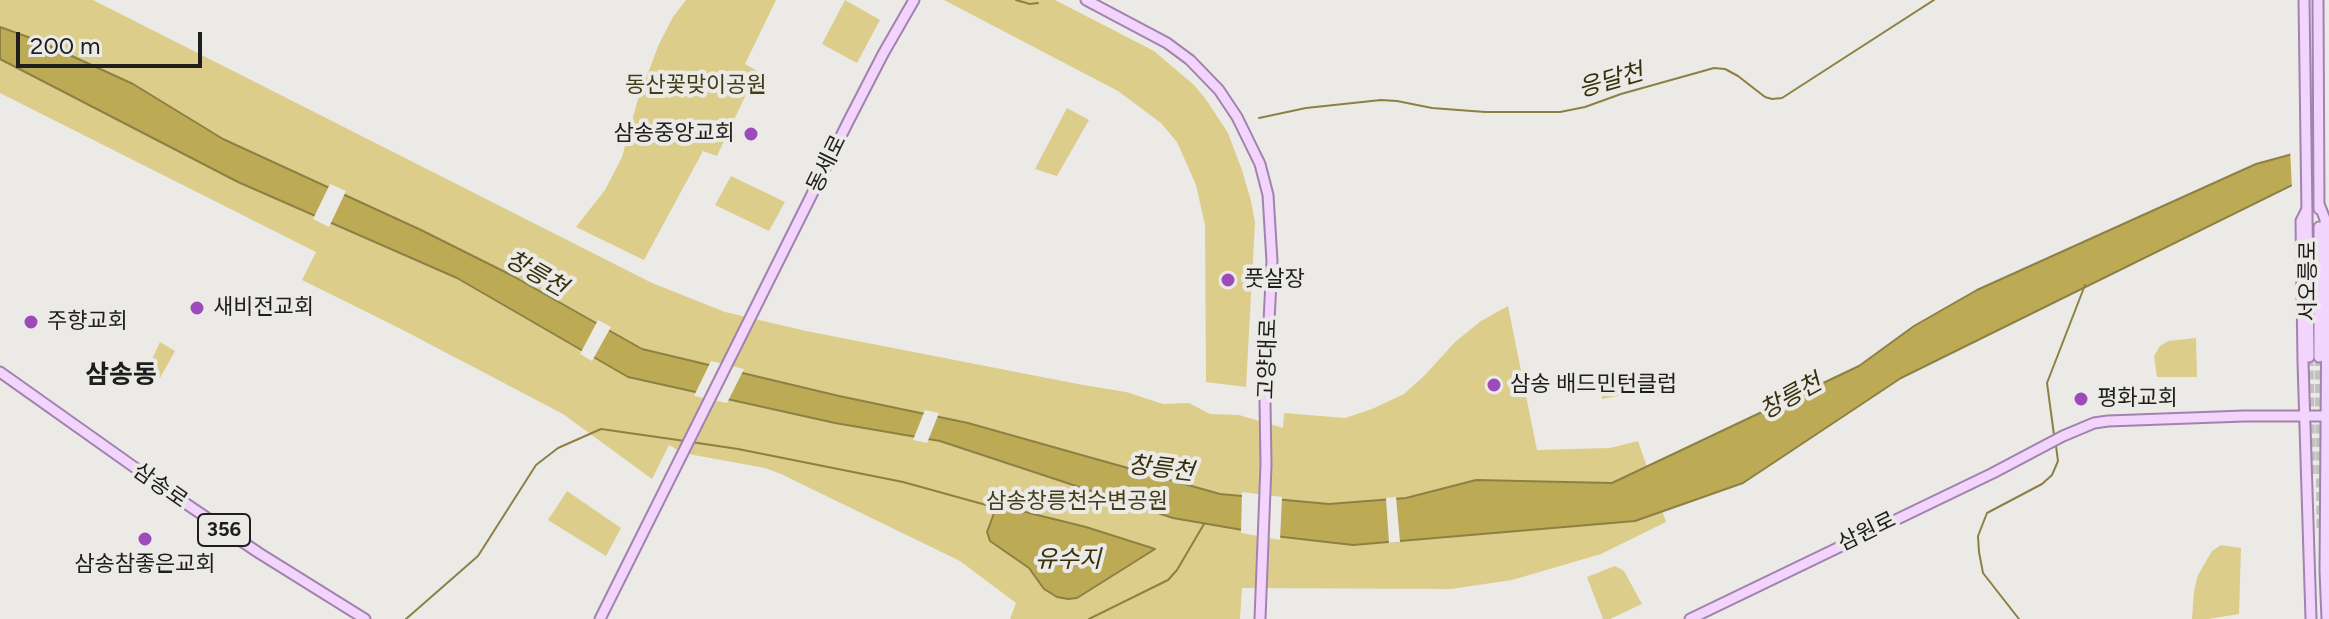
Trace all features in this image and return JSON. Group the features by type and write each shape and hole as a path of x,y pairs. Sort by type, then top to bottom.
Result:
{"main road":[{"name":"동세로","path":"600,619 883,54 914,0"},
{"name":"고양대로","path":"1086,0 1167,43 1190,60 1219,90 1237,117 1260,164 1268,195 1272,261 1260,619"},
{"path":"2304,0 2307,207 2301,221 2311,619"},
{"path":"2318,0 2319,203 2325,219 2327,290 2324,416 2327,619"},
{"name":"서오릉로","path":"2307,207 2314,357 2319,203"},
{"name":"삼송로","path":"0,372 195,510 365,619"},
{"path":"2305,416 2324,416"},
{"name":"삼원로","path":"1690,619 2094,423 2305,416"}],"green space":[{"name":"삼송창릉천수변공원","path":"0,0 93,0 652,283 725,312 806,331 1126,392 1163,404 1189,403 1210,414 1239,415 1283,428 1284,413 1345,418 1372,409 1404,394 1455,342 1481,321 1508,306 1537,450 1610,448 1638,441 1666,522 1601,554 1512,580 1451,589 1242,588 1240,619 1010,619 1016,603 960,561 781,474 765,468 683,453 669,445 652,479 563,414 302,280 316,252 0,93"},
{"name":"동산꽃맞이공원","path":"686,0 776,0 745,64 757,71 717,156 703,151 644,260 576,227 605,190 622,157 638,99 659,44"},
{"path":"845,0 880,20 857,63 822,44"},
{"path":"944,0 1055,0 1154,51 1205,98 1228,133 1242,170 1255,223 1246,387 1206,382 1205,225 1196,185 1177,142 1161,123 1118,91"},
{"path":"1067,108 1089,120 1057,176 1035,169"},
{"path":"731,176 785,202 769,231 715,205"},
{"path":"2196,338 2197,377 2157,377 2154,356 2160,346 2168,341"},
{"path":"160,342 175,351 160,378 148,368"},
{"path":"1625,379 1627,394 1602,399 1599,383"},
{"path":"567,491 621,528 606,556 548,520"},
{"path":"2221,545 2241,548 2239,614 2192,619 2198,575 2212,551"},
{"path":"1615,566 1624,571 1642,604 1610,619 1603,619 1587,577"}],"water":[{"path":"0,27 39,41 133,84 223,139 511,275 642,349 968,423 1220,494 1329,504 1406,498 1476,480 1612,483 1859,366 1914,326 1977,290 2256,164 2289,155 2329,137 2329,167 1901,378 1743,483 1635,521 1353,545 1283,537 1173,518 940,441 835,423 628,377 457,278 238,182 0,59"},
{"name":"유수지","path":"997,505 1086,527 1155,549 1077,598 1057,597 1044,589 1029,568 990,541 987,532"}],"pier":[{"path":"2329,133 2329,171 2292,189 2290,149"},
{"path":"330,184 346,191 329,227 313,219"},
{"path":"598,320 611,327 592,361 580,354"},
{"path":"711,361 744,369 727,403 694,396"},
{"path":"925,410 939,413 927,443 913,440"},
{"path":"1242,492 1282,497 1280,540 1241,533"},
{"path":"1396,497 1400,542 1389,543 1386,498"}],"waterway":[{"path":"1016,0 1038,3"},
{"name":"응달천","path":"1259,118 1306,108 1381,100 1485,112 1560,112 1714,68 1725,69 1738,76 1765,97 1782,98 1934,0"},
{"path":"2054,435 2047,383 2085,285"},
{"path":"406,619 478,556 536,465 558,448 601,429 685,441"},
{"path":"691,442 903,482 997,508"},
{"path":"2019,619 1983,573 1978,536 1987,513 2042,484 2052,475 2058,461 2056,446"},
{"path":"1089,619 1168,580 1204,524"}],"tunnel":[{"path":"2309,357 2311,477"},
{"path":"2319,357 2321,528"}],"place":[{"name":"삼송중앙교회","path":"751,134"},
{"name":"풋살장","path":"1228,280"},
{"name":"새비전교회","path":"197,308"},
{"name":"주향교회","path":"31,322"},
{"name":"삼송 배드민턴클럽","path":"1494,385"},
{"name":"평화교회","path":"2081,399"},
{"name":"삼송참좋은교회","path":"145,539"}],"district":[{"name":"삼송동","path":"121,375"}],"water label":[{"name":"창릉천","path":"536,274"},
{"name":"창릉천","path":"1791,397"},
{"name":"창릉천","path":"1161,469"}]}
